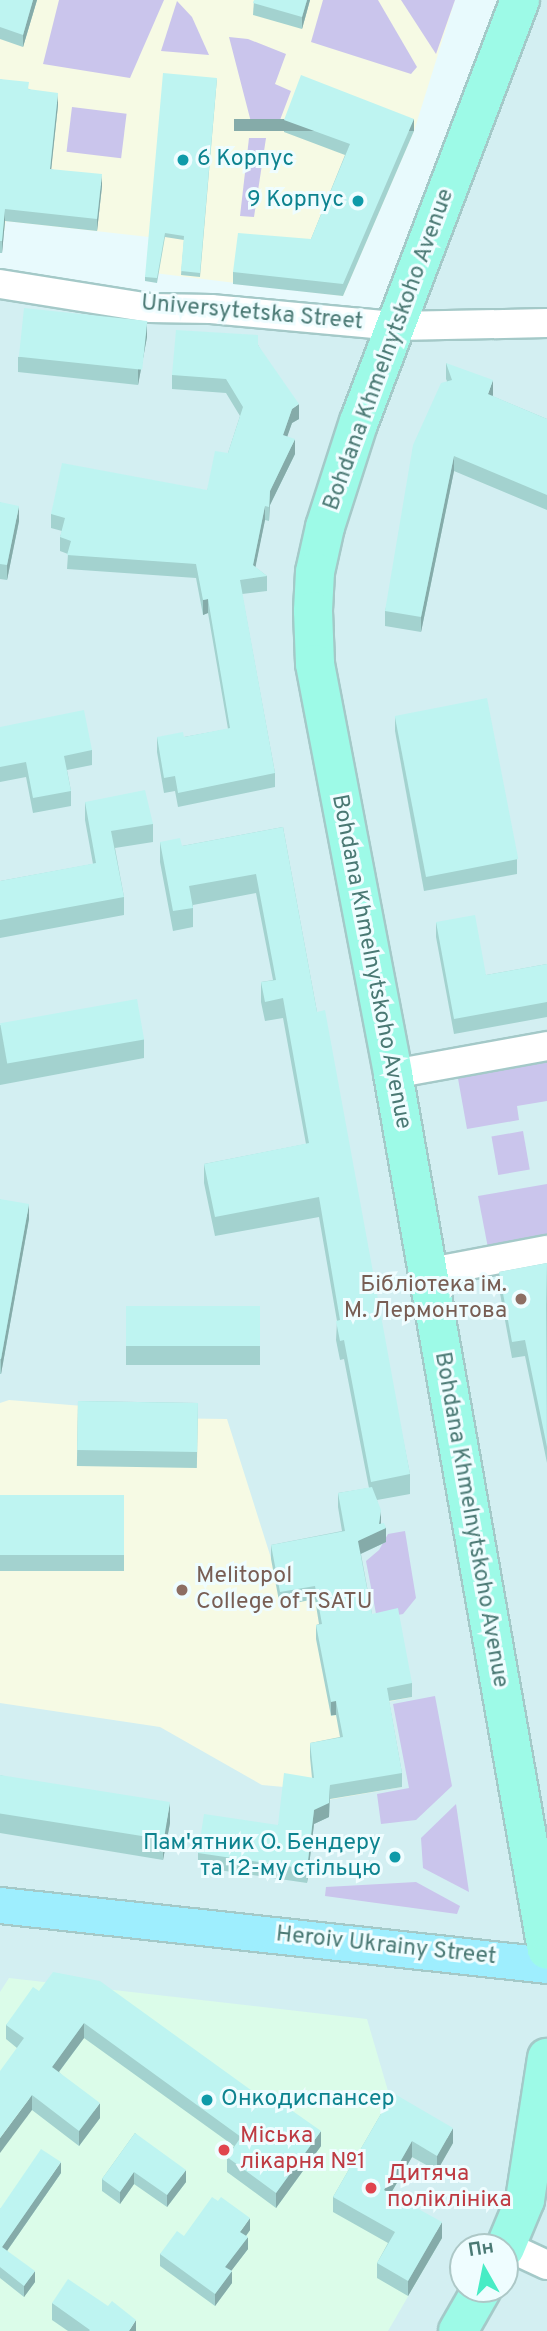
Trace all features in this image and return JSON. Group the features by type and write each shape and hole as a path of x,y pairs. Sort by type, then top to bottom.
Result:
{"highway":[{"name":"Bohdana Khmelnytskoho Avenue","path":"520,0 359,421 325,527 315,572 313,611 315,664 393,1074 547,1950"},
{"path":"512,2233 525,2200 547,2058"},
{"path":"458,2331 474,2303"}],"main road":[{"name":"Heroiv Ukrainy Street","path":"0,1892 226,1931"},
{"name":"Heroiv Ukrainy Street","path":"0,1905 547,1965"}],"street":[{"name":"Universytetska Street","path":"0,285 150,308 211,309 396,326 547,323"},
{"path":"393,1074 547,1046"},
{"path":"426,1273 547,1250"},
{"path":"519,2253 547,2265"}],"shaded area":[{"path":"0,0 455,0 414,131 343,296 146,272 149,237 6,221 0,253"},
{"path":"59,0 164,0 130,78 43,64"},
{"path":"323,0 378,0 417,67 411,74 311,42"},
{"path":"401,0 455,0 436,54"},
{"path":"520,0 547,0 547,2331 0,2331 0,285 396,326"},
{"path":"177,1 192,17 209,55 161,51"},
{"path":"229,37 248,39 286,54 275,84 291,91 277,128 252,126"},
{"path":"72,107 127,114 121,158 67,152"},
{"path":"249,138 266,138 254,217 240,216"},
{"path":"547,1057 547,1101 517,1106 519,1120 467,1129 457,1073"},
{"path":"523,1131 530,1169 498,1175 491,1137"},
{"path":"547,1184 547,1237 488,1248 478,1196"},
{"name":"Melitopol College of TSATU","path":"9,1400 83,1406 84,1417 227,1419 271,1558 356,1543 372,1627 412,1697 387,1702 402,1787 316,1802 284,1787 262,1785 160,1727 0,1703 0,1403"},
{"path":"405,1531 416,1598 403,1614 377,1619 366,1561 379,1550 388,1534"},
{"path":"435,1696 452,1786 416,1820 381,1824 377,1794 409,1788 393,1704"},
{"path":"456,1804 469,1892 423,1868 421,1838"},
{"path":"416,1882 460,1906 457,1914 325,1896 326,1887"},
{"name":"Міська лікарня №1","path":"9,1978 367,2019 393,2108 453,2143 437,2171 412,2157 385,2204 442,2238 388,2331 0,2331 0,1992"}],"building":[{"path":"0,0 33,0 23,35 0,27"},
{"path":"254,0 307,0 302,17 253,3"},
{"name":"6 Корпус","path":"163,73 217,78 200,273 181,271 184,236 165,233 157,278 145,277"},
{"name":"9 Корпус","path":"301,75 414,119 343,284 233,272 238,233 311,239 350,144 284,120"},
{"path":"0,79 29,82 28,89 58,93 50,169 102,174 97,219 5,209 0,241"},
{"path":"24,308 147,321 142,370 19,357"},
{"path":"176,330 258,335 258,345 299,404 292,409 283,435 295,439 270,491 269,507 265,506 253,565 267,576 240,580 275,773 178,793 175,776 164,778 157,737 183,732 184,737 230,728 208,599 203,600 196,564 67,555 71,541 60,537 65,518 51,514 62,463 207,490 215,451 228,453 243,407 226,379 172,375"},
{"path":"446,363 493,380 488,394 547,419 547,495 454,456 421,617 385,611 413,445 441,383 452,380"},
{"path":"0,502 19,506 7,565 0,564"},
{"path":"487,698 518,859 426,877 395,716"},
{"path":"84,710 92,750 64,756 71,791 33,798 26,762 0,767 0,727"},
{"path":"145,790 153,824 111,831 124,897 0,920 0,881 96,863 85,802"},
{"path":"283,827 317,1012 325,1010 410,1474 371,1482 344,1340 340,1341 336,1321 340,1320 319,1197 215,1217 204,1164 309,1143 283,998 265,1002 261,982 276,980 256,874 189,886 193,908 173,911 160,842 180,838 182,846"},
{"path":"475,915 486,975 547,964 547,1002 454,1019 436,922"},
{"path":"137,999 144,1039 7,1064 0,1023"},
{"path":"0,1199 29,1204 1,1359 0,1359"},
{"path":"547,1263 547,1447 525,1340 512,1342 499,1272"},
{"path":"126,1306 260,1306 260,1346 126,1346"},
{"path":"78,1401 198,1403 197,1452 77,1450"},
{"path":"372,1487 381,1510 379,1524 384,1523 386,1528 358,1541 372,1614 398,1608 412,1683 387,1688 402,1773 330,1785 329,1803 314,1810 307,1869 198,1853 204,1814 278,1825 284,1773 314,1778 310,1743 343,1737 336,1701 331,1702 316,1625 322,1624 315,1586 280,1592 271,1545 345,1531 338,1493"},
{"path":"0,1495 124,1495 124,1555 0,1555"},
{"path":"0,1775 170,1802 164,1839 0,1813"},
{"name":"Онкодиспансер","path":"53,1972 100,1981 273,2106 277,2100 321,2131 276,2193 227,2157 241,2137 84,2023 52,2067 100,2103 79,2131 32,2095 0,2138 0,2071 24,2038 6,2025 33,1987 39,1991"},
{"name":"Дитяча поліклініка","path":"393,2093 453,2128 437,2156 412,2141 384,2190 442,2222 408,2281 377,2263 395,2232 333,2197"},
{"path":"135,2133 186,2170 167,2195 134,2172 120,2192 102,2179"},
{"path":"41,2149 61,2162 2,2247 35,2271 24,2286 0,2267 0,2209"},
{"path":"212,2197 218,2201 221,2197 250,2218 240,2232 248,2237 225,2267 232,2271 215,2294 160,2254 177,2231 184,2236"},
{"path":"68,2279 108,2306 112,2301 136,2320 129,2331 89,2331 52,2303"}],"place":[{"name":"6 Корпус","path":"183,160"},
{"name":"9 Корпус","path":"358,201"},
{"name":"Бібліотека ім. М. Лермонтова","path":"521,1299"},
{"name":"Melitopol College of TSATU","path":"182,1590"},
{"name":"Пам'ятник О. Бендеру та 12-му стільцю","path":"395,1857"},
{"name":"Онкодиспансер","path":"207,2100"},
{"name":"Міська лікарня №1","path":"224,2150"},
{"name":"Дитяча поліклініка","path":"371,2188"}]}
